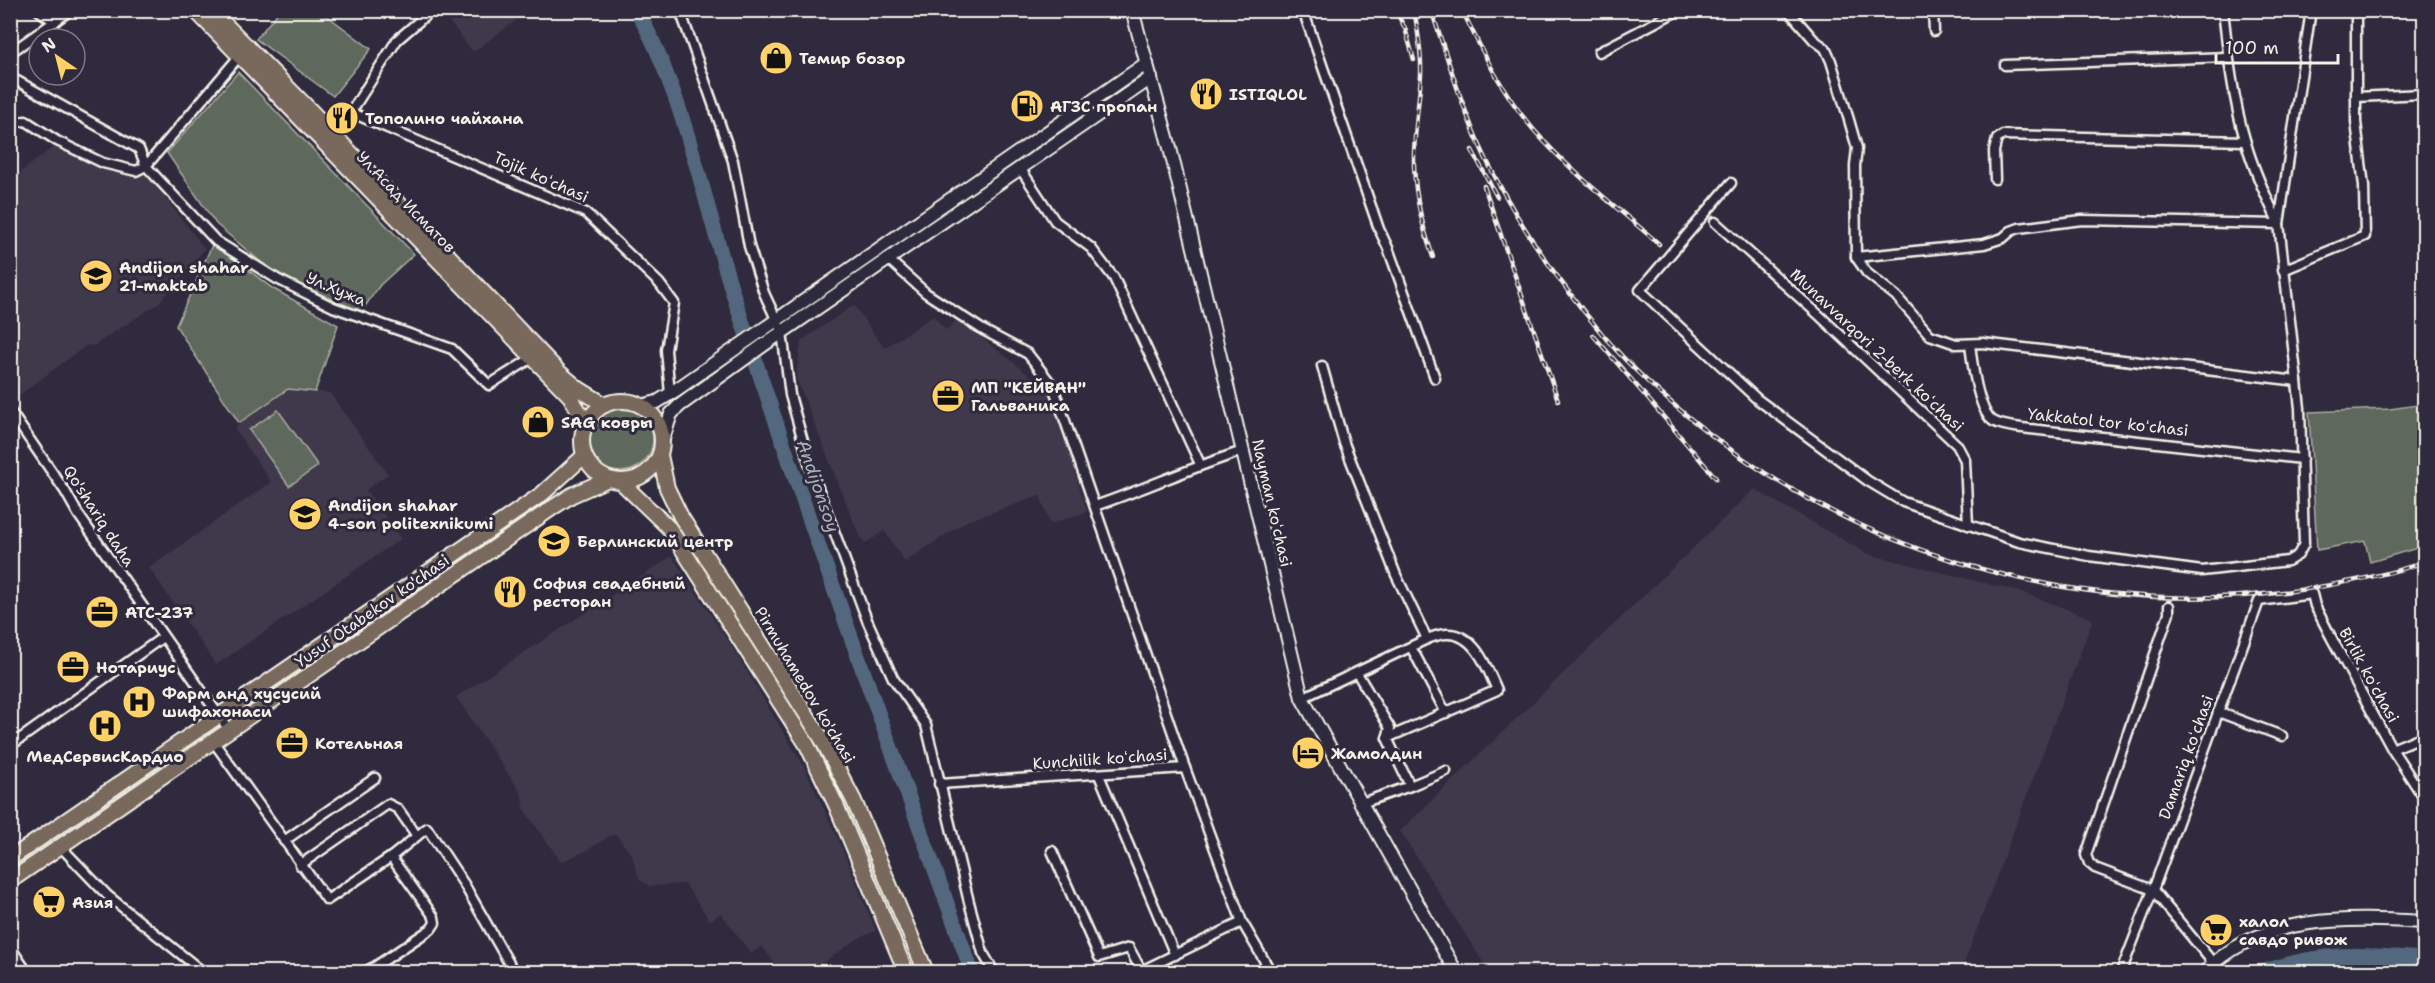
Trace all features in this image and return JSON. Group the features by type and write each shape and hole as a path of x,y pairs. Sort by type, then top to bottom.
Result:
{"main road":[{"name":"Ул.Асад Исматов","path":"195,10 243,51 494,309 559,372 579,389 605,405"},
{"name":"Ул.Асад Исматов","path":"211,10 243,51"},
{"name":"Nayman koʻchasi","path":"1132,10 1170,148 1302,698 1359,804 1456,972"},
{"path":"640,406 657,402 670,394 1147,63"},
{"path":"661,448 656,421 640,406 623,401 605,405 591,416 586,423 582,445 584,456 590,466 615,480 634,480 645,474 654,466 661,448 671,414 782,332 1151,78"},
{"name":"Ул.Асад Исматов","path":"494,309 532,358 570,396 586,423"},
{"name":"Pirmuhamedov ko'chasi","path":"661,448 667,488 681,517 827,750 854,801 926,972"},
{"name":"Yusuf Otabekov ko'chasi","path":"10,859 542,494 584,456"},
{"name":"Pirmuhamedov ko'chasi","path":"615,480 669,528 807,745 836,805 906,972"},
{"name":"Yusuf Otabekov ko'chasi","path":"10,881 562,501 587,487 615,480"},
{"path":"2210,968 2241,944 2257,937 2308,924 2364,919 2424,922"}],"street":[{"path":"39,10 55,22"},
{"path":"10,53 71,10"},
{"path":"332,141 397,40 432,10"},
{"path":"680,10 733,161 749,246 764,292 782,332 790,395 810,466 871,630 893,678 926,724 980,943 994,972"},
{"path":"1303,10 1379,229 1389,248 1435,378"},
{"path":"1599,52 1679,10"},
{"path":"1788,10 1824,48 1831,61 1850,120 1857,148 1855,166 1856,257 1867,273 1896,296 1930,335 1956,344 1983,343 2297,381"},
{"path":"1933,10 1934,31"},
{"path":"2223,10 2228,57 2245,141 2261,186 2279,224"},
{"path":"1731,183 1640,290 1757,399 1868,481 1903,502 1968,525 2019,542 2089,556 2202,571 2288,561 2298,555 2304,544 2302,459 2297,381 2279,224 2311,10"},
{"path":"2283,270 2365,236 2364,186 2356,122 2356,10"},
{"path":"10,123 26,121 57,141 103,163 136,171 146,166 243,51"},
{"path":"2005,65 2228,57"},
{"path":"10,77 139,149 146,166"},
{"path":"2356,97 2424,94"},
{"name":"Tojik koʻchasi","path":"351,112 586,213 659,283 674,303 666,350 670,394"},
{"path":"1995,179 1995,146 1997,139 2003,135 2245,141"},
{"name":"Ул.Хужа","path":"146,166 216,241 277,279 333,307 452,349 489,386 532,358"},
{"path":"1020,168 1055,221 1091,248 1114,278 1200,464"},
{"path":"1856,257 1984,244 2003,238 2019,228 2082,220 2279,224"},
{"name":"Munavvarqori 2-berk koʻchasi","path":"1715,222 1820,316 1957,446 1965,460 1968,525"},
{"path":"888,259 926,293 983,330 1028,354 1053,386 1185,768"},
{"name":"Yakkatol tor koʻchasi","path":"1970,345 1984,411 1994,422 2030,429 2302,459"},
{"path":"1322,366 1344,443 1396,575 1427,639"},
{"name":"Qo'shariq daha","path":"10,411 65,490 78,514 229,730"},
{"path":"1095,506 1152,486 1200,464 1243,451"},
{"name":"Damariq koʻchasi","path":"2121,972 2259,601 2312,594"},
{"name":"Birlik koʻchasi","path":"2312,594 2315,606 2392,749 2424,798"},
{"path":"2169,606 2169,613 2086,855 2089,863 2095,868 2153,890 2210,968"},
{"path":"1302,698 1427,639 1446,633 1460,637 1480,652 1497,690 1388,738"},
{"path":"10,746 163,637"},
{"path":"1411,647 1446,713"},
{"path":"1358,673 1390,728 1388,738 1410,786"},
{"path":"2218,712 2282,736"},
{"path":"2392,749 2416,739 2424,739"},
{"path":"213,741 327,900 391,857 427,828 470,893 514,972"},
{"name":"Kunchilik koʻchasi","path":"939,784 1185,768 1242,922 1271,972"},
{"path":"1359,804 1446,771"},
{"path":"1099,775 1175,955"},
{"path":"284,841 375,778"},
{"path":"300,864 388,804 398,809 417,836"},
{"path":"60,846 107,895 202,972"},
{"path":"1052,851 1099,957 1129,948 1142,972 1242,922"},
{"path":"363,972 376,966 431,929 435,923 434,916 391,857"},
{"path":"10,947 27,972"}],"shaded area":[{"path":"441,11 529,11 473,52"},
{"name":"Andijon shahar 21-maktab","path":"60,142 96,162 149,177 205,249 158,304 93,346 87,345 14,399 10,393 10,180"},
{"path":"854,305 884,348 933,316 946,330 958,319 1051,392 1087,512 1050,524 1040,496 967,521 905,562 884,531 865,544 857,530 796,378 801,341"},
{"name":"Andijon shahar 4-son politexnikumi","path":"288,389 330,393 388,474 366,490 401,539 216,665 149,568 271,482 234,428"},
{"path":"1754,489 1868,554 2025,593 2093,619 1961,972 1489,972 1400,831"},
{"path":"672,556 734,650 804,766 838,839 876,931 859,938 810,972 781,972 762,946 751,954 721,913 710,921 685,884 649,886 640,880 631,854 616,835 561,862 525,811 521,793 456,697"}],"green space":[{"path":"280,10 321,11 371,49 333,96 256,39"},
{"path":"238,72 414,254 380,285 361,312 275,274 216,224 167,153"},
{"path":"213,243 272,288 338,325 315,392 288,389 239,423 176,326"},
{"path":"2424,404 2424,546 2370,562 2365,541 2317,550 2309,412 2390,409"},
{"path":"620,406 633,409 643,416 650,426 653,439 650,452 643,462 633,469 620,472 607,469 597,462 590,452 587,439 590,426 597,416 607,409"},
{"path":"278,410 318,466 289,486 249,430"}],"waterway":[{"name":"Andijonsoy","path":"636,10 653,41 674,94 731,288 768,398 972,972"},
{"name":"Andijonsoy","path":"2262,972 2323,957 2361,955 2424,959"}],"railway":[{"path":"1395,10 1405,28 1414,60"},
{"path":"1414,10 1421,67 1415,143 1415,180 1421,219 1433,257"},
{"path":"1431,10 1463,106 1488,164 1532,240 1566,289 1615,348 1652,386 1706,431 1773,478 1844,517 1918,549 1996,573 2076,589 2157,597 2238,596 2332,585 2386,574 2424,562"},
{"path":"1462,10 1485,56 1522,116 1547,145 1578,175 1659,244"},
{"path":"1559,10 1562,15"},
{"path":"1472,150 1497,197"},
{"path":"1484,186 1558,400"},
{"path":"1593,335 1716,478"}],"place":[{"name":"Темир бозор","path":"776,58"},
{"name":"ISTIQLOL","path":"1206,94"},
{"name":"АГЗС пропан","path":"1027,106"},
{"name":"Тополино чайхана","path":"342,118"},
{"name":"Andijon shahar 21-maktab","path":"96,276"},
{"name":"МП \"КЕЙВАН\" Гальваника","path":"948,396"},
{"name":"SAG ковры","path":"538,422"},
{"name":"Andijon shahar 4-son politexnikumi","path":"305,514"},
{"name":"Берлинский центр","path":"554,541"},
{"name":"София свадебный ресторан","path":"510,592"},
{"name":"АТС-237","path":"102,612"},
{"name":"Нотариус","path":"73,667"},
{"name":"Фарм анд хусусий шифахонаси","path":"139,702"},
{"name":"МедСервисКардио","path":"105,726"},
{"name":"Котельная","path":"292,743"},
{"name":"Жамолдин","path":"1308,753"},
{"name":"Азия","path":"49,902"},
{"name":"халол савдо ривож","path":"2216,930"}]}
